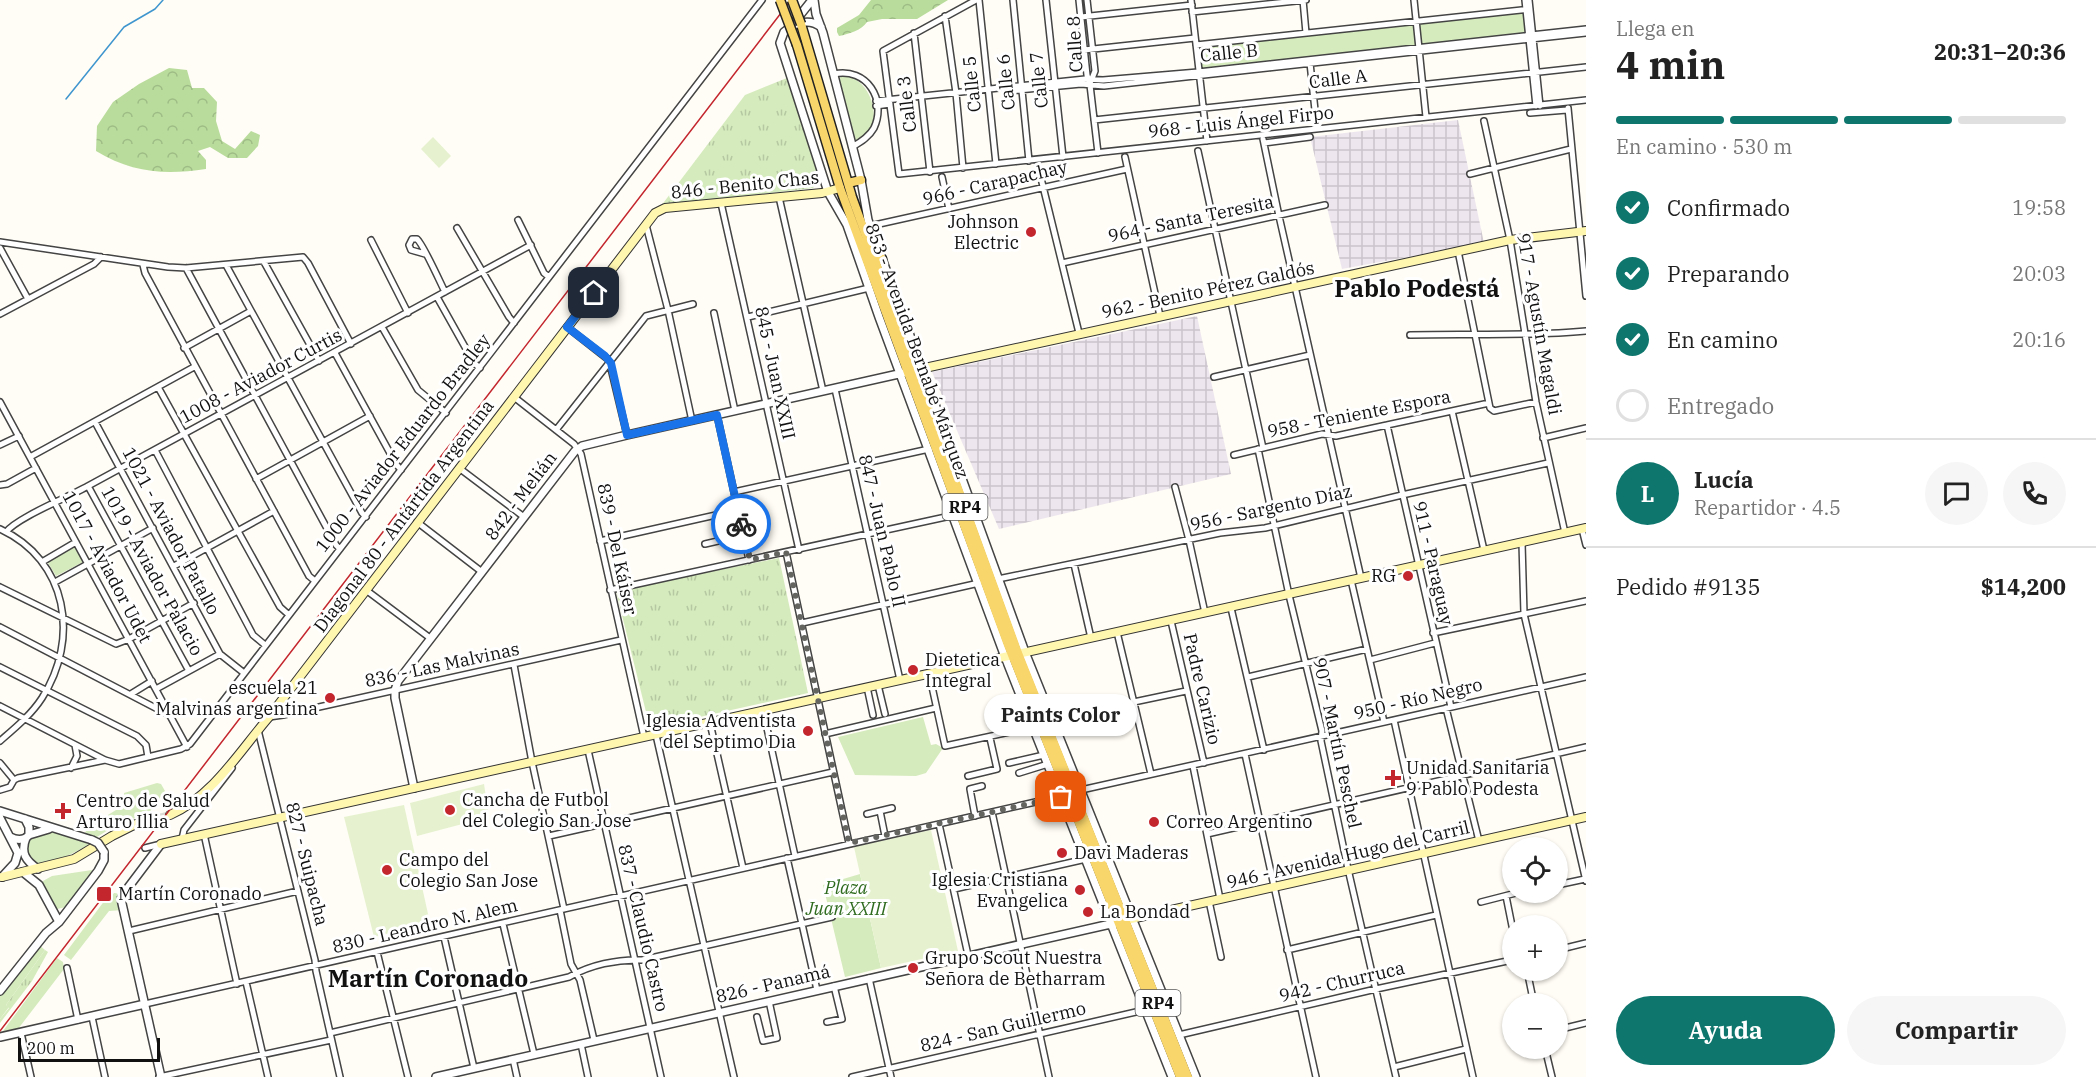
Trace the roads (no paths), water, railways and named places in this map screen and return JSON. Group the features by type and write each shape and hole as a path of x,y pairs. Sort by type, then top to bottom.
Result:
{"main road":[{"name":"853 - Avenida Bernabé Márquez","path":"780,0 882,303 911,371 931,448 957,515 971,543 981,582 1061,761 1152,1008 1180,1077"},
{"name":"853 - Avenida Bernabé Márquez","path":"792,0 808,47 844,186 867,239 911,371 1064,795 1121,921"},
{"path":"844,186 861,180"},
{"name":"846 - Benito Chas","path":"655,213 665,208 828,192 844,186"},
{"name":"Diagonal 80 - Antártida Argentina","path":"256,732 655,213"},
{"name":"962 - Benito Pérez Galdós","path":"911,371 1510,240 1582,232"},
{"path":"867,239 882,259"},
{"path":"879,317 882,303"},
{"path":"161,844 1584,529"},
{"path":"968,557 971,543"},
{"path":"170,815 206,793 256,732"},
{"path":"1061,761 1064,746"},
{"name":"946 - Avenida Hugo del Carril","path":"1121,921 1586,817"},
{"path":"1,877 74,859 136,824"},
{"name":"853 - Avenida Bernabé Márquez","path":"1152,1008 1188,1077"}],"street":[{"name":"1000 - Aviador Eduardo Bradley","path":"188,747 762,0"},
{"path":"791,27 813,0"},
{"name":"853 - Avenida Bernabé Márquez","path":"813,0 861,180 870,226 882,259 911,371"},
{"path":"889,102 883,51 977,0"},
{"name":"Calle 5","path":"977,0 996,164"},
{"name":"Calle 6","path":"1013,0 1029,161"},
{"name":"Calle 7","path":"1046,0 1063,157"},
{"name":"Calle 8","path":"1079,0 1098,153"},
{"name":"Calle 8","path":"1087,0 1095,71 1090,82"},
{"path":"1081,16 1192,6 1304,0 1306,33"},
{"path":"1414,0 1426,117"},
{"path":"1528,0 1538,106"},
{"path":"1192,6 1207,141"},
{"path":"1196,45 1528,9"},
{"path":"945,16 963,168"},
{"path":"791,27 806,22 815,23 821,27"},
{"name":"853 - Avenida Bernabé Márquez","path":"791,27 784,32 780,43 828,192 844,219 879,317 911,371 998,579 1033,727 1064,795 1086,860 1121,921 1179,1035 1196,1077"},
{"name":"Calle B","path":"1531,37 1586,29"},
{"name":"Calle 3","path":"914,33 930,172"},
{"name":"Calle B","path":"876,104 1055,84 1090,82 1104,86 1419,49 1586,33"},
{"path":"1084,51 1195,38"},
{"name":"Calle B","path":"1199,74 1419,49"},
{"path":"1310,63 1317,129"},
{"name":"Calle A","path":"1094,120 1586,67"},
{"path":"834,74 849,72 860,75 872,89 876,104 876,122 873,130 864,140 852,147"},
{"name":"968 - Luis Ángel Firpo","path":"889,102 899,174 1586,100"},
{"path":"1530,113 1567,109 1582,232 1586,296"},
{"name":"917 - Agustín Magaldi","path":"1484,121 1510,240 1536,402 1565,533"},
{"path":"1310,137 1264,141 1361,578"},
{"path":"1470,174 1571,149"},
{"name":"907 - Martín Peschel","path":"1198,151 1247,370 1289,595 1396,1077"},
{"path":"1125,157 1160,316"},
{"path":"1038,166 1079,333"},
{"name":"966 - Carapachay","path":"870,226 1127,169"},
{"path":"942,177 949,209"},
{"path":"779,197 823,391"},
{"name":"845 - Juan XXIII","path":"721,203 799,550"},
{"name":"964 - Santa Teresita","path":"1062,263 1325,205"},
{"path":"518,220 544,273 549,277"},
{"path":"646,225 693,421"},
{"path":"457,228 508,317 514,323"},
{"path":"371,240 408,313"},
{"path":"0,242 143,265 186,268 305,258 351,344"},
{"name":"1008 - Aviador Curtis","path":"3,531 531,245"},
{"path":"0,249 28,299"},
{"path":"1458,251 1490,408 1494,411 1536,402"},
{"path":"425,254 445,292"},
{"path":"0,314 94,264 101,257"},
{"path":"264,262 319,361"},
{"path":"143,265 194,367 309,576 315,582"},
{"path":"226,265 323,444 366,517"},
{"path":"186,268 254,396 340,549"},
{"path":"748,317 869,288"},
{"path":"437,297 474,363 480,368"},
{"path":"556,429 646,316 693,304"},
{"path":"184,348 250,311"},
{"path":"714,313 735,411"},
{"path":"382,327 418,390 446,413"},
{"path":"567,327 609,360 627,435"},
{"path":"1410,335 1555,334 1586,331"},
{"path":"335,352 401,470"},
{"path":"1214,377 1310,356"},
{"path":"30,457 194,367"},
{"name":"842 - Melián","path":"394,690 398,681 430,638 578,448 911,371"},
{"path":"158,387 280,607 289,615"},
{"name":"847 - Juan Pablo II","path":"835,389 900,680"},
{"path":"514,397 578,448"},
{"name":"1017 - Aviador Udet","path":"0,402 188,747"},
{"name":"958 - Teniente Espora","path":"1234,455 1322,434 1336,436 1489,403"},
{"path":"1452,411 1484,550"},
{"path":"717,415 750,560"},
{"path":"256,479 370,416"},
{"name":"1021 - Aviador Patallo","path":"95,422 220,654"},
{"name":"911 - Paraguay","path":"1387,425 1479,841"},
{"path":"1544,438 1586,428"},
{"path":"0,445 19,436"},
{"name":"839 - Del Káiser","path":"578,448 644,737"},
{"path":"734,492 931,448"},
{"path":"154,450 253,635 265,645"},
{"name":"956 - Sargento Díaz","path":"998,579 1275,525 1548,463"},
{"path":"0,485 7,484 36,468"},
{"path":"459,468 524,517"},
{"name":"1019 - Aviador Palacio","path":"88,486 189,671"},
{"path":"1175,487 1190,540 1205,613"},
{"path":"600,541 738,510"},
{"path":"174,566 274,511"},
{"path":"610,590 957,515"},
{"name":"853 - Avenida Bernabé Márquez","path":"957,515 968,557 981,582"},
{"path":"417,522 482,572"},
{"path":"55,582 153,528"},
{"path":"1584,529 1586,545"},
{"path":"0,741 37,706 60,657 63,642 63,618 55,582 27,545 3,531"},
{"path":"705,544 744,535"},
{"path":"42,562 76,542"},
{"path":"1522,543 1524,614 1586,880 1568,883"},
{"path":"786,552 849,843"},
{"path":"1074,564 1091,638"},
{"path":"1352,580 1384,722"},
{"path":"802,623 981,582"},
{"path":"0,587 119,644 194,603"},
{"path":"366,590 430,638"},
{"path":"1433,633 1586,601"},
{"path":"1231,608 1264,750"},
{"name":"Padre Carizio","path":"1171,621 1204,763"},
{"path":"0,627 169,715"},
{"path":"1118,632 1151,774"},
{"name":"836 - Las Malvinas","path":"269,717 621,640"},
{"path":"1370,660 1436,643"},
{"path":"1248,677 1367,649"},
{"path":"156,689 220,654 244,673"},
{"name":"853 - Avenida Bernabé Márquez","path":"1015,654 1053,719 1081,789 1172,1077"},
{"path":"514,665 532,762 549,836 571,964 580,980 594,1040"},
{"path":"0,667 140,738 146,745 148,757"},
{"path":"929,673 945,746 1033,727"},
{"name":"950 - Río Negro","path":"1081,789 1586,677"},
{"path":"131,694 152,681"},
{"path":"878,685 885,714"},
{"path":"867,687 873,715"},
{"path":"394,690 414,788"},
{"path":"1053,719 1135,703 1186,690"},
{"path":"0,706 105,760 118,764 188,747"},
{"path":"825,734 936,708"},
{"path":"763,710 795,856"},
{"path":"1394,720 1473,1077"},
{"path":"710,723 743,868"},
{"name":"827 - Suipacha","path":"256,732 281,818 340,1077"},
{"name":"Diagonal 80 - Antártida Argentina","path":"182,839 184,830 216,790 256,732"},
{"path":"656,735 734,1077"},
{"path":"968,776 997,769 990,738"},
{"path":"71,768 77,756 75,745"},
{"path":"1207,834 1586,747"},
{"name":"837 - Claudio Castro","path":"588,750 661,1077"},
{"path":"1245,754 1316,1077"},
{"path":"1009,763 1044,755"},
{"path":"0,790 10,787 14,780 105,760"},
{"path":"0,763 14,780"},
{"path":"1019,773 1048,764"},
{"name":"Padre Carizio","path":"1193,766 1220,899"},
{"path":"549,836 833,772"},
{"path":"975,816 970,789 982,786"},
{"name":"830 - Leandro N. Alem","path":"0,1037 1064,795"},
{"path":"867,814 892,808"},
{"path":"0,811 92,840 101,846 104,852 102,865 59,922 46,933 0,991"},
{"path":"880,811 885,836"},
{"path":"992,812 1049,1077"},
{"path":"6,829 8,821 15,817"},
{"path":"0,818 16,848 18,858 1,877"},
{"path":"25,819 28,824 28,837 23,846 24,856 28,862 40,868 39,885"},
{"path":"939,824 968,955"},
{"path":"10,837 17,839 28,837 44,829 56,829"},
{"path":"204,834 237,984"},
{"path":"145,848 161,844"},
{"path":"161,844 124,893 122,899 161,1077 331,1040"},
{"path":"787,858 817,990"},
{"path":"954,889 1086,860"},
{"path":"23,872 39,885 59,922"},
{"path":"129,931 298,891"},
{"path":"1481,902 1502,897"},
{"path":"1209,901 1221,957"},
{"path":"53,910 61,912 69,909"},
{"path":"1287,950 1436,915"},
{"path":"330,1033 569,977 584,969 642,960 831,917"},
{"name":"826 - Panamá","path":"441,1076 1121,921"},
{"path":"503,924 534,1054"},
{"path":"444,937 474,1068"},
{"path":"1568,947 1586,943"},
{"path":"377,952 408,1077"},
{"name":"942 - Churruca","path":"1179,1035 1502,962"},
{"path":"67,968 78,1020"},
{"path":"869,978 891,1077"},
{"path":"246,982 268,1077"},
{"path":"827,1022 842,1019 834,986"},
{"path":"758,1017 764,1041 777,1038 769,1001"},
{"name":"824 - San Guillermo","path":"852,1077 1152,1008"},
{"path":"92,1017 105,1077"},
{"path":"1568,1027 1586,1023"},
{"path":"21,1033 31,1077"},
{"path":"581,1044 588,1077"},
{"path":"1394,1067 1466,1049"},
{"path":"513,1059 517,1077"},
{"path":"1548,1059 1552,1077"}],"waterway":[{"path":"66,99 124,27 155,9 163,0"}],"tunnel":[{"path":"136,824 170,815"}],"railway":[{"path":"0,1031 791,0"}],"place":[{"name":"Johnson Electric","path":"1031,232"},
{"name":"RG","path":"1408,576"},
{"name":"Dietetica Integral","path":"913,670"},
{"name":"escuela 21 Malvinas argentina","path":"330,698"},
{"name":"Iglesia Adventista del Septimo Dia","path":"808,731"},
{"name":"Unidad Sanitaria 9 Pablo Podesta","path":"1393,778"},
{"name":"Paints Color","path":"1061,797"},
{"name":"Cancha de Futbol del Colegio San Jose","path":"450,810"},
{"name":"Centro de Salud Arturo Illia","path":"63,811"},
{"name":"Correo Argentino","path":"1154,822"},
{"name":"Davi Maderas","path":"1062,853"},
{"name":"Campo del Colegio San Jose","path":"387,870"},
{"name":"Iglesia Cristiana Evangelica","path":"1080,890"},
{"name":"Martín Coronado","path":"104,894"},
{"name":"La Bondad","path":"1088,912"},
{"name":"Grupo Scout Nuestra Señora de Betharram","path":"913,968"}],"district":[{"name":"Pablo Podestá","path":"1417,289"},
{"name":"Martín Coronado","path":"428,979"}],"park label":[{"name":"Plaza Juan XXIII","path":"846,898"}]}
